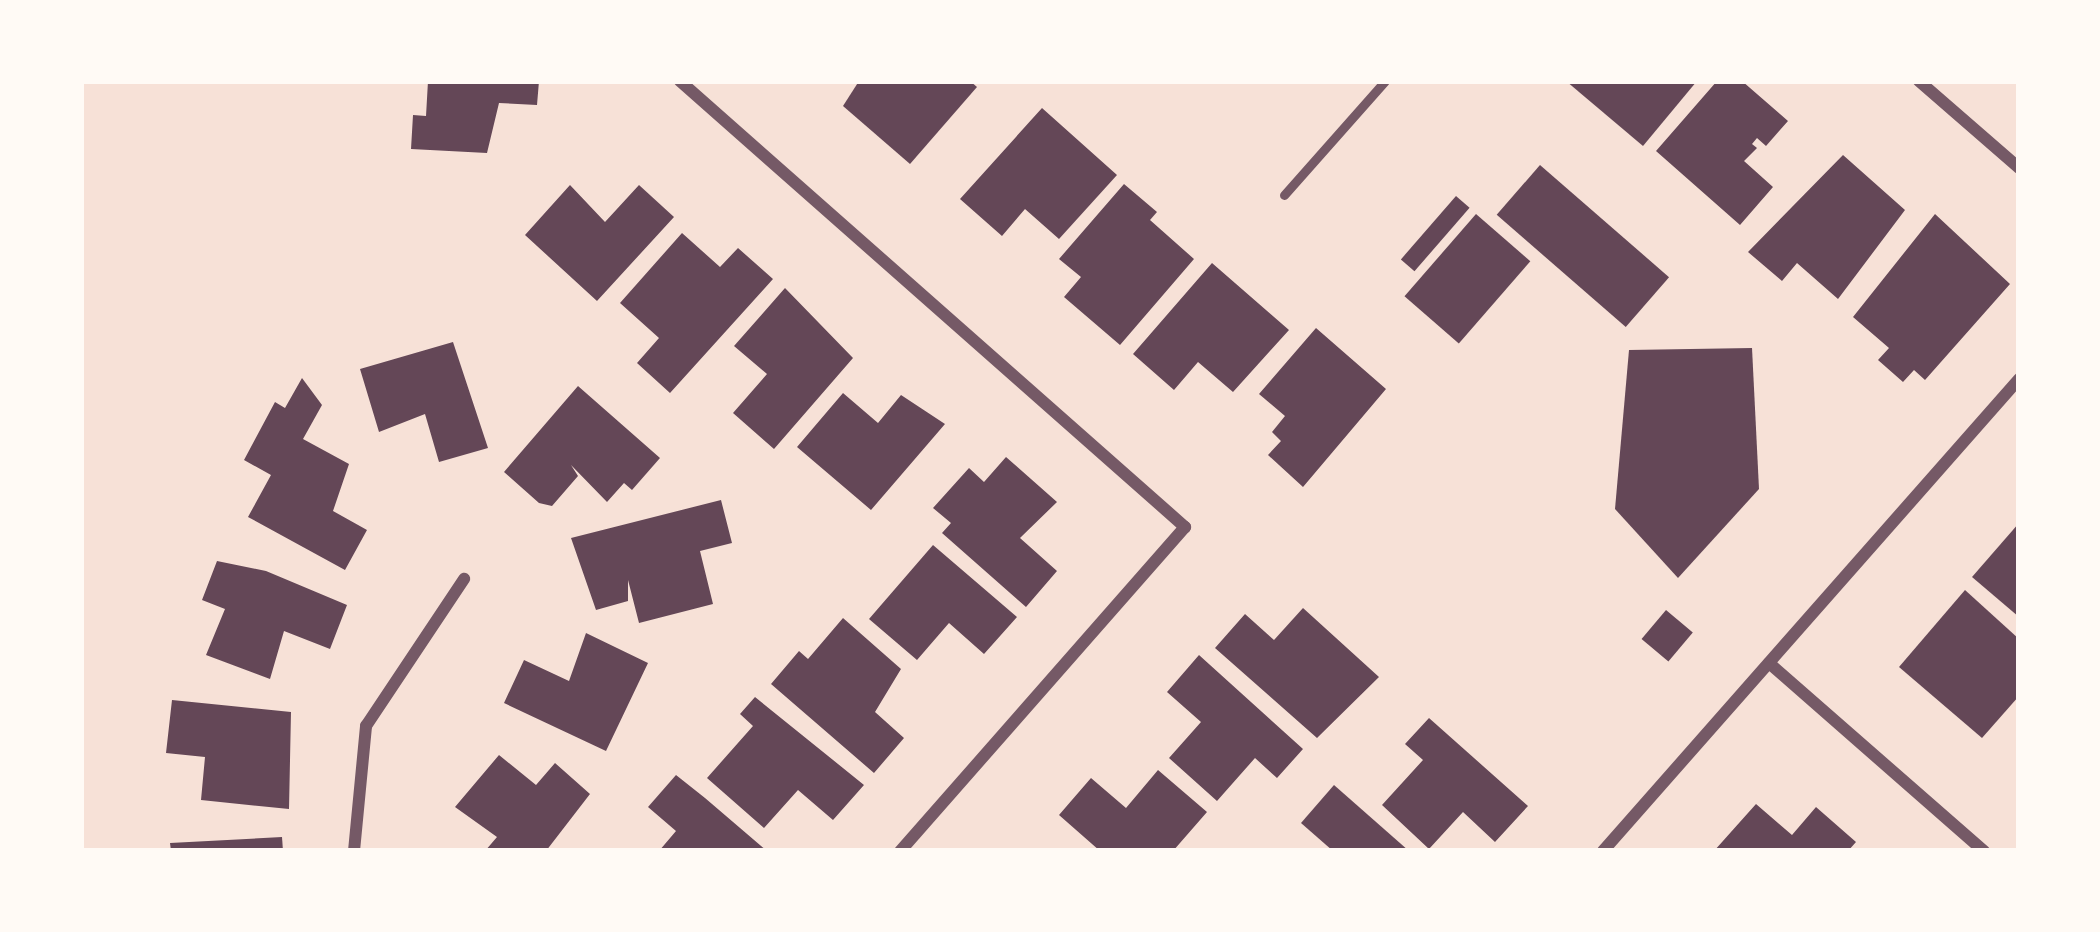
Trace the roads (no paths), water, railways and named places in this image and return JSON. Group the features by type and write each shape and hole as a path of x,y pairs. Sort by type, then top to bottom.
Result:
{"street":[{"path":"680,81 1185,527 900,851"},
{"path":"1918,81 2019,168"},
{"path":"1603,851 2019,379"},
{"path":"354,851 367,726 464,579"},
{"path":"1769,663 1984,851"}],"lane":[{"path":"1284,195 1385,81"}]}
